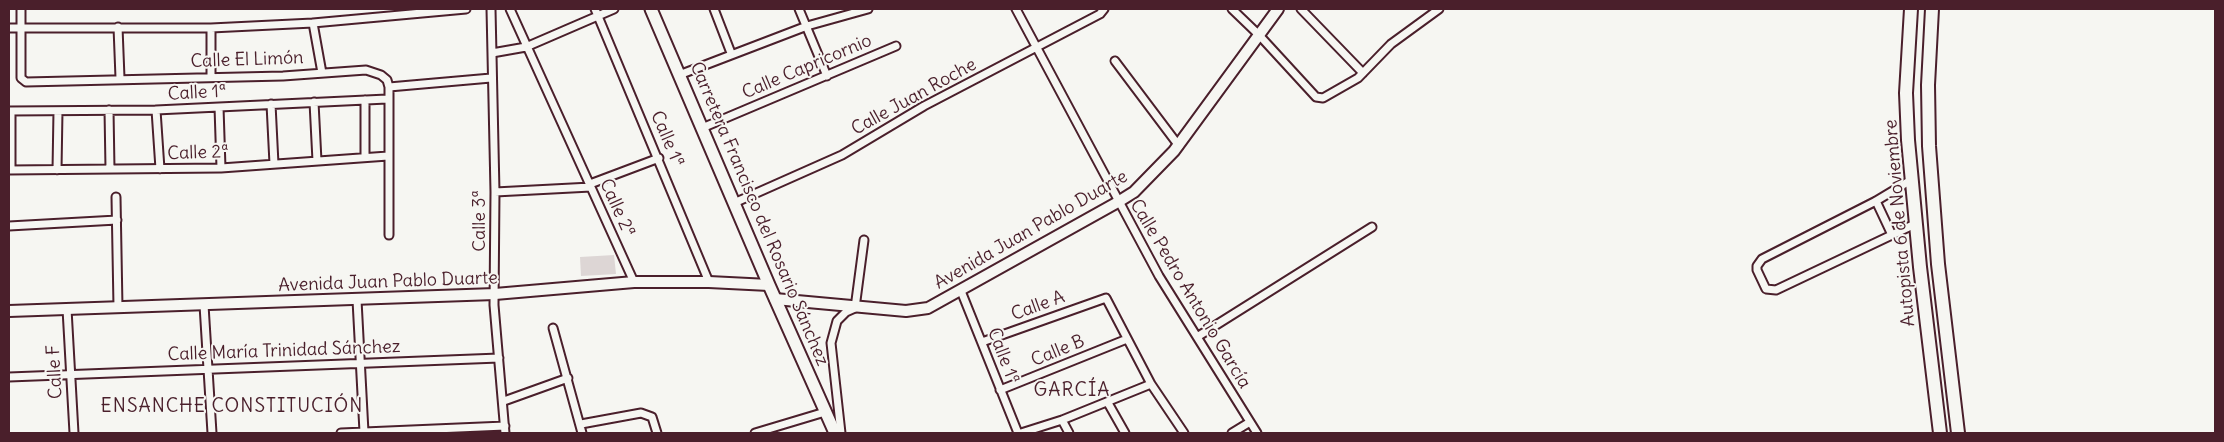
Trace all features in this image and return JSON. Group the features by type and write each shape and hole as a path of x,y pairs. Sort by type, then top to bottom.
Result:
{"highway":[{"name":"Autopista 6 de Noviembre","path":"1911,9 1906,92 1911,180 1940,433"},
{"name":"Autopista 6 de Noviembre","path":"1932,9 1928,85 1929,146 1938,264 1958,433"}],"main road":[{"name":"Carretera Francisco del Rosario Sánchez","path":"651,9 775,299 835,433"},
{"name":"Avenida Juan Pablo Duarte","path":"775,299 856,308 906,311 928,308 1118,202 1134,192 1179,146 1278,9"},
{"name":"Avenida Juan Pablo Duarte","path":"9,311 495,294 634,282 709,282 769,285"}],"street":[{"name":"Calle El Limón","path":"21,9 21,78 26,82 366,70 375,72 387,80 389,87"},
{"path":"9,28 211,28 313,22 466,9"},
{"name":"Calle 3ª","path":"491,9 491,78 495,192 494,305 504,401 505,430"},
{"name":"Calle 2ª","path":"510,9 634,282"},
{"path":"492,53 526,47 596,12 614,9"},
{"path":"714,9 732,54"},
{"path":"799,9 827,76"},
{"path":"679,75 806,26 868,9"},
{"name":"Calle Pedro Antonio García","path":"1016,9 1159,276 1257,433"},
{"path":"1232,9 1259,35 1316,97 1326,98 1363,73 1391,44 1439,9"},
{"path":"1301,9 1363,73"},
{"name":"Calle Juan Roche","path":"734,203 842,155 924,106 1036,47 1100,10"},
{"name":"Calle 1ª","path":"596,12 659,158 709,282"},
{"path":"313,22 322,73"},
{"path":"118,27 120,78"},
{"path":"211,28 211,76"},
{"name":"Calle Capricornio","path":"702,128 896,46"},
{"path":"1115,61 1179,146"},
{"path":"389,235 387,99 389,87 491,78"},
{"name":"Calle 1ª","path":"10,111 156,110 387,99"},
{"path":"365,100 365,157"},
{"path":"314,102 317,161"},
{"path":"271,104 274,164"},
{"path":"219,107 221,168"},
{"path":"109,110 110,169"},
{"path":"156,110 160,169"},
{"path":"10,111 10,170"},
{"path":"57,170 58,111"},
{"name":"Calle 2ª","path":"10,170 221,168 388,156"},
{"path":"495,192 590,186 659,158"},
{"path":"1911,180 1876,201 1762,259 1757,266 1757,270 1766,289 1776,290 1915,224"},
{"path":"116,197 118,306"},
{"path":"1876,201 1892,235"},
{"path":"9,226 117,220"},
{"path":"1197,337 1372,227"},
{"path":"841,433 831,343 837,321 846,312 856,308 864,240"},
{"name":"Calle 1ª","path":"961,290 1000,390 1020,433"},
{"name":"Calle A","path":"982,342 1104,298 1108,299 1127,339"},
{"path":"357,300 364,432"},
{"path":"204,305 212,433"},
{"name":"Calle F","path":"67,309 74,433"},
{"path":"553,328 582,433"},
{"path":"1127,339 1151,384 1184,433"},
{"name":"Calle B","path":"1000,390 1127,339"},
{"name":"Calle María Trinidad Sánchez","path":"9,377 499,358"},
{"path":"504,401 568,378"},
{"path":"1020,433 1108,403 1151,384"},
{"path":"1108,403 1124,433"},
{"path":"755,433 826,412"},
{"path":"581,424 641,413 652,416 657,433"},
{"path":"1062,420 1069,433"},
{"path":"1232,433 1250,422"},
{"path":"341,433 505,430"}],"shaded area":[{"path":"614,255 616,274 581,276 580,257"}],"district":[{"name":"GARCÍA","path":"1072,391"},
{"name":"ENSANCHE CONSTITUCIÓN","path":"232,407"}]}
